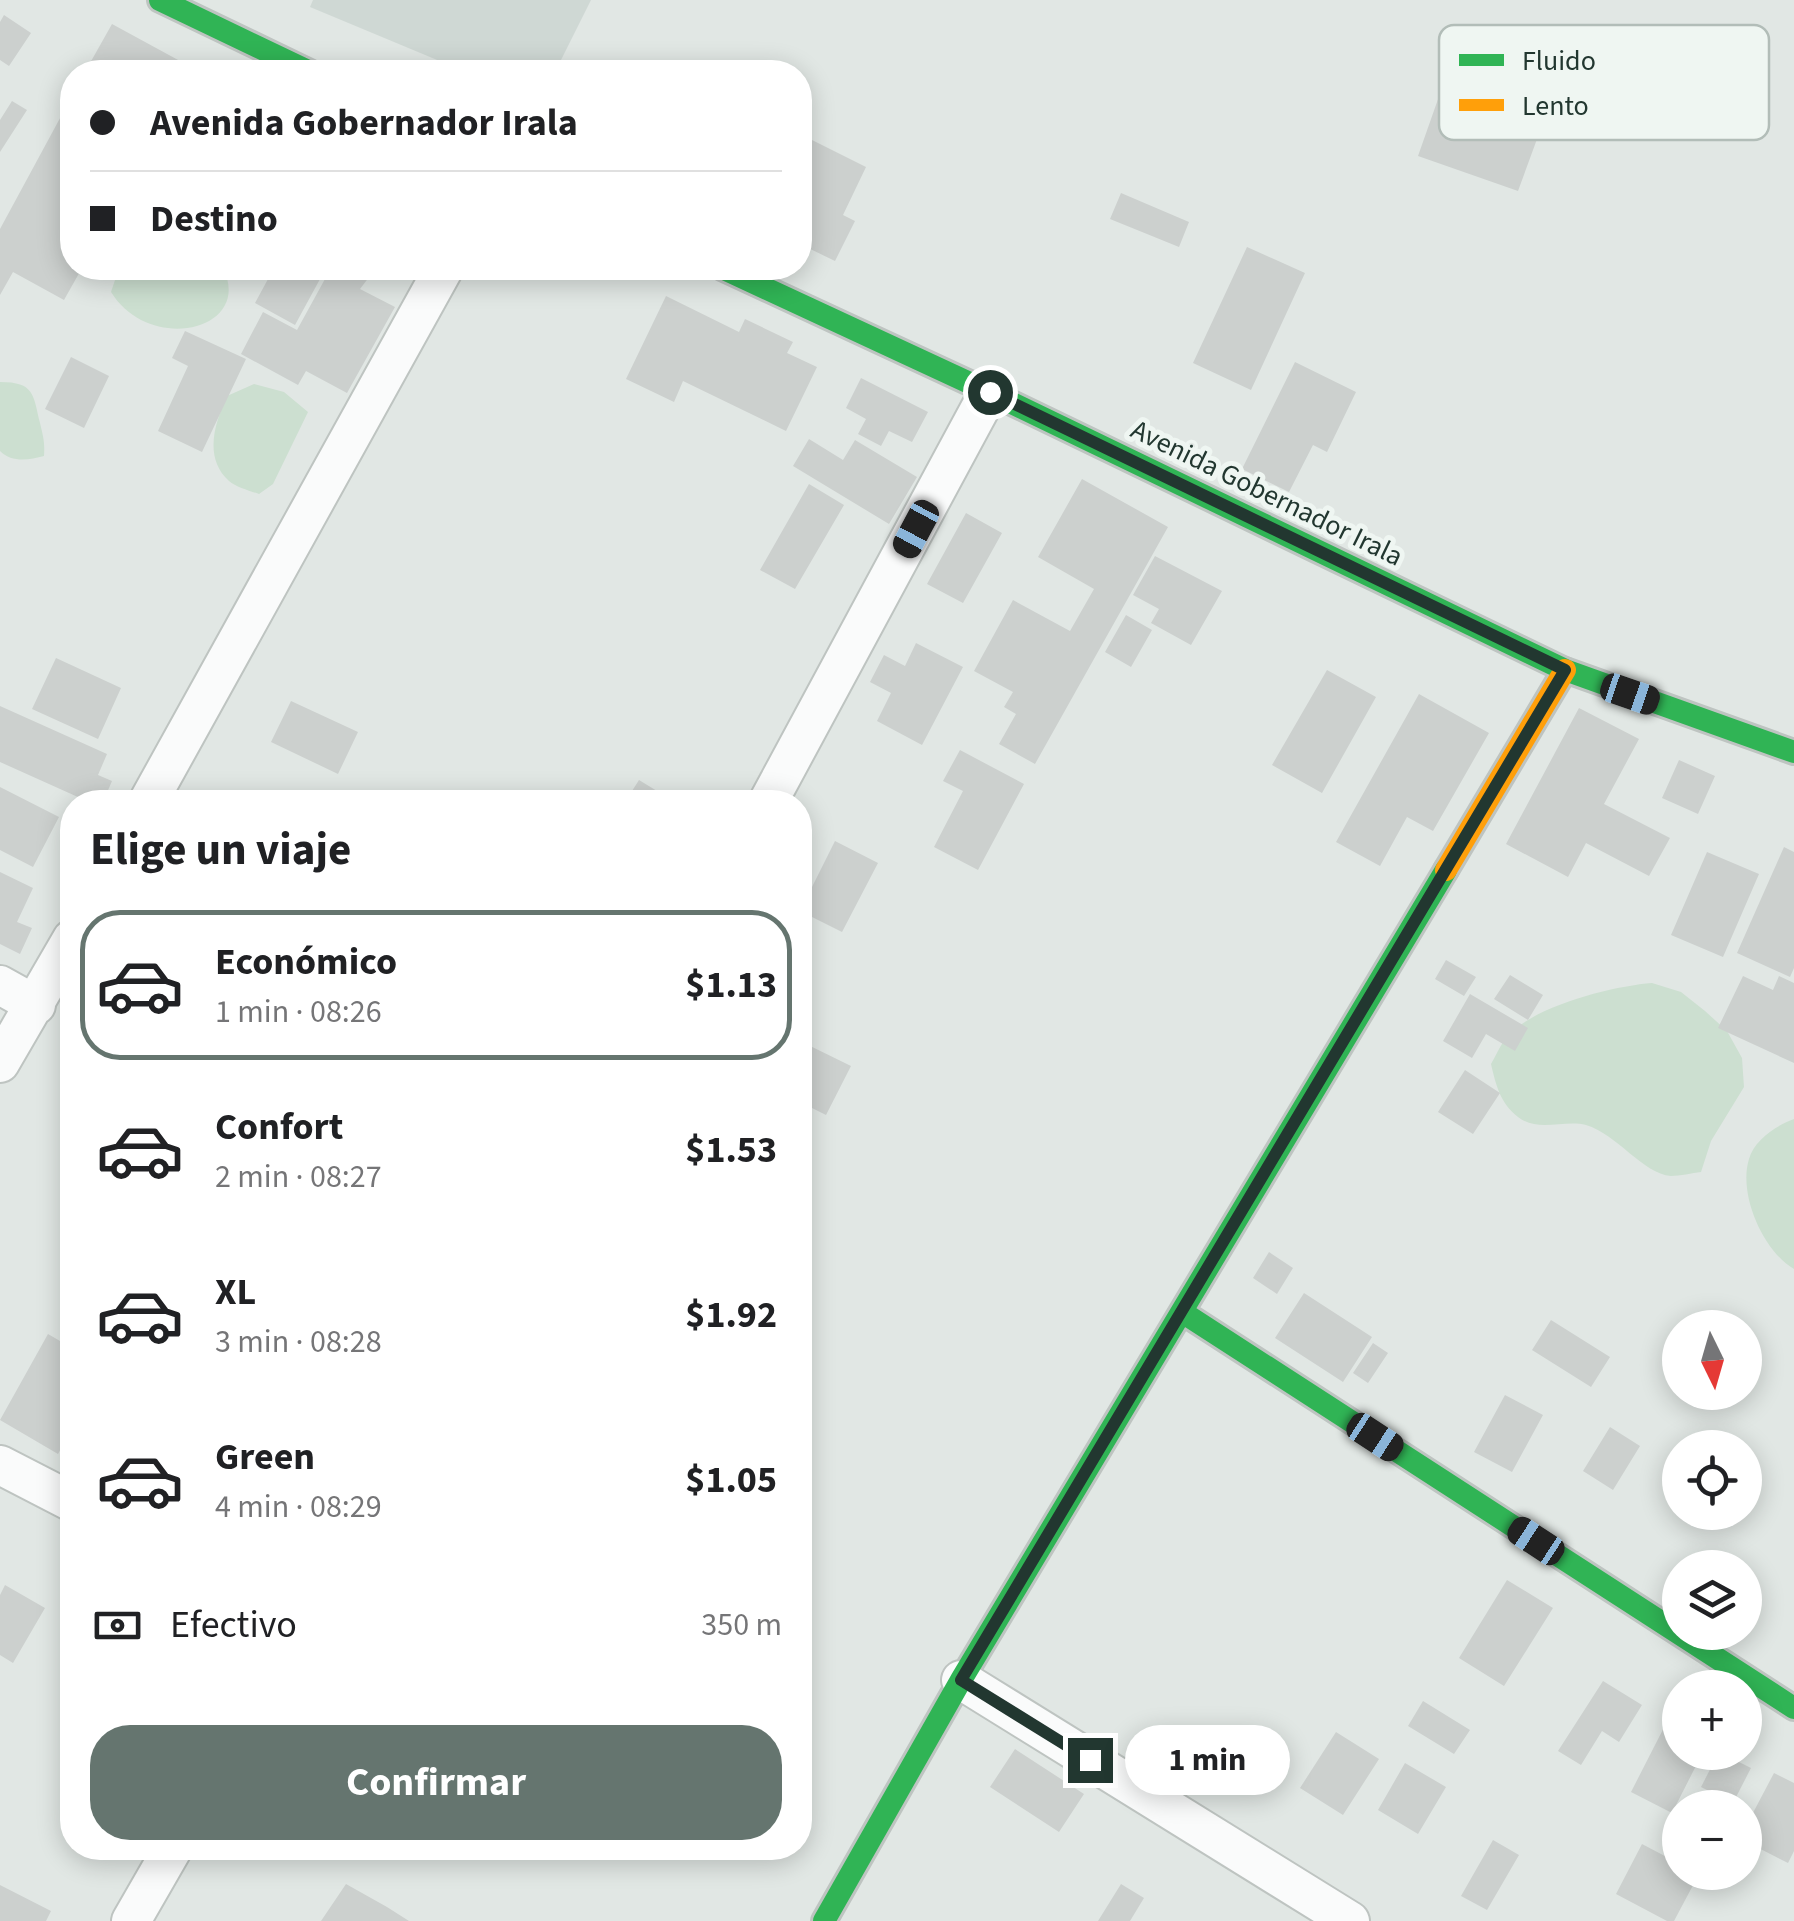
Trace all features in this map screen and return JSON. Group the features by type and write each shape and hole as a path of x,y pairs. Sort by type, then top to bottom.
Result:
{"street":[{"path":"160,0 285,60"},
{"path":"155,790 437,280"},
{"name":"Avenida Gobernador Irala","path":"748,280 990,392 1565,670 1794,752"},
{"path":"774,790 990,392"},
{"path":"824,1921 961,1680 1565,670"},
{"path":"0,1063 51,997 60,972"},
{"path":"0,985 51,997"},
{"path":"1182,1312 1794,1708"},
{"path":"0,1465 60,1496"},
{"path":"961,1680 1350,1921"},
{"path":"131,1921 166,1860"}],"shaded area":[{"path":"313,0 591,0 561,60 437,60 310,7"}],"green space":[{"path":"115,280 226,280 229,289 224,307 211,319 193,327 172,328 149,324 128,312 111,292"},
{"path":"0,382 20,384 30,392 43,435 44,456 15,459 0,451"},
{"path":"254,384 284,392 308,412 273,484 259,494 229,481 221,472 214,451 216,428 227,396"},
{"path":"1652,983 1681,992 1705,1011 1727,1031 1742,1058 1744,1087 1711,1141 1701,1172 1661,1174 1586,1125 1526,1122 1507,1106 1493,1072 1491,1064 1505,1040 1535,1016 1596,993"},
{"path":"1794,1119 1794,1269 1763,1236 1750,1204 1747,1173 1749,1159 1761,1140"}],"building":[{"path":"4,15 31,33 9,66 0,60 0,22"},
{"path":"112,24 178,60 92,60"},
{"path":"1439,96 1439,140 1537,140 1518,191 1418,156"},
{"path":"12,101 27,110 0,152 0,120"},
{"path":"60,118 60,280 75,280 64,300 13,272 0,295 0,229"},
{"path":"812,140 866,167 843,215 855,221 835,261 812,250"},
{"path":"1121,193 1189,222 1179,247 1110,219"},
{"path":"1247,247 1305,273 1251,390 1193,363"},
{"path":"267,280 319,280 295,325 255,303"},
{"path":"324,280 367,280 360,289 395,307 347,393 306,371 298,385 241,354 263,312 297,330"},
{"path":"666,296 739,332 745,319 793,342 787,353 817,367 786,431 683,381 674,402 626,379"},
{"path":"185,331 246,359 202,452 158,431 188,366 172,358"},
{"path":"71,357 109,376 84,428 45,409"},
{"path":"1295,362 1356,392 1327,452 1313,445 1289,492 1242,469"},
{"path":"861,378 928,412 912,442 889,431 881,446 858,434 866,419 846,408"},
{"path":"809,439 843,460 855,440 917,477 889,524 793,466"},
{"path":"1082,479 1168,527 1035,764 999,744 1016,714 1004,707 1013,692 974,671 1013,600 1070,631 1094,589 1038,557"},
{"path":"809,484 844,505 795,589 760,570"},
{"path":"966,513 1002,533 963,603 927,584"},
{"path":"1155,556 1222,591 1191,645 1151,623 1159,609 1133,595"},
{"path":"1126,615 1152,630 1131,667 1105,652"},
{"path":"916,643 963,667 922,745 877,721 891,693 870,682 884,655 905,666"},
{"path":"56,658 121,688 98,739 32,709"},
{"path":"1327,670 1376,697 1322,793 1272,765"},
{"path":"1419,694 1489,733 1433,831 1407,817 1380,866 1336,842"},
{"path":"291,701 358,732 338,774 271,742"},
{"path":"0,706 107,754 98,775 112,781 108,790 62,790 0,762"},
{"path":"1579,708 1639,739 1604,804 1670,838 1649,876 1586,843 1568,877 1506,844"},
{"path":"960,750 1024,784 978,870 934,847 963,791 943,781"},
{"path":"1679,760 1715,776 1698,814 1662,798"},
{"path":"639,780 655,790 633,790"},
{"path":"0,787 59,817 33,867 0,850"},
{"path":"835,841 878,863 842,932 812,917 812,887"},
{"path":"1784,847 1794,852 1794,968 1790,977 1737,953"},
{"path":"1707,852 1759,874 1723,957 1671,935"},
{"path":"0,872 33,888 17,922 32,928 20,954 0,944"},
{"path":"1446,960 1476,977 1464,996 1435,979"},
{"path":"1510,975 1543,995 1528,1020 1494,999"},
{"path":"1743,976 1773,990 1779,976 1794,983 1794,1063 1718,1028"},
{"path":"1470,994 1528,1028 1515,1051 1486,1034 1472,1058 1443,1041"},
{"path":"812,1047 851,1066 826,1115 812,1108"},
{"path":"1465,1070 1500,1093 1473,1134 1438,1112"},
{"path":"1269,1252 1293,1268 1277,1294 1253,1278"},
{"path":"1304,1293 1372,1337 1343,1382 1275,1338"},
{"path":"1551,1320 1610,1357 1591,1387 1532,1350"},
{"path":"48,1334 60,1341 58,1454 0,1420"},
{"path":"1373,1343 1388,1353 1368,1383 1353,1373"},
{"path":"1505,1395 1543,1415 1512,1472 1474,1452"},
{"path":"1610,1427 1640,1446 1613,1490 1583,1471"},
{"path":"1507,1580 1553,1608 1504,1686 1459,1658"},
{"path":"5,1585 45,1608 13,1663 0,1655 0,1595"},
{"path":"1603,1681 1642,1705 1619,1742 1602,1731 1581,1765 1558,1751"},
{"path":"1423,1701 1470,1730 1454,1754 1408,1726"},
{"path":"1662,1731 1662,1770 1694,1770 1684,1790 1662,1790 1662,1808 1631,1792"},
{"path":"1336,1732 1379,1759 1343,1815 1300,1788"},
{"path":"1015,1749 1084,1794 1059,1832 990,1787"},
{"path":"1405,1763 1446,1787 1418,1834 1378,1810"},
{"path":"1710,1770 1750,1770 1740,1790 1701,1787"},
{"path":"1774,1773 1794,1783 1794,1851 1788,1863 1762,1850 1762,1796"},
{"path":"1493,1840 1519,1855 1487,1910 1461,1896"},
{"path":"1642,1844 1662,1855 1662,1890 1690,1890 1674,1921 1616,1894"},
{"path":"346,1884 387,1907 409,1921 321,1921"},
{"path":"1121,1884 1144,1898 1130,1921 1098,1921"},
{"path":"0,1885 51,1911 46,1921 0,1921"}],"traffic: fast":[{"path":"160,0 285,60"},
{"path":"748,280 1565,670 1794,752"},
{"path":"824,1921 961,1680 1446,870"},
{"path":"1182,1312 1794,1708"}],"traffic: slow":[{"path":"1446,870 1565,670"}],"route":[{"path":"990,392 1565,670 961,1680 1090,1760"}]}
